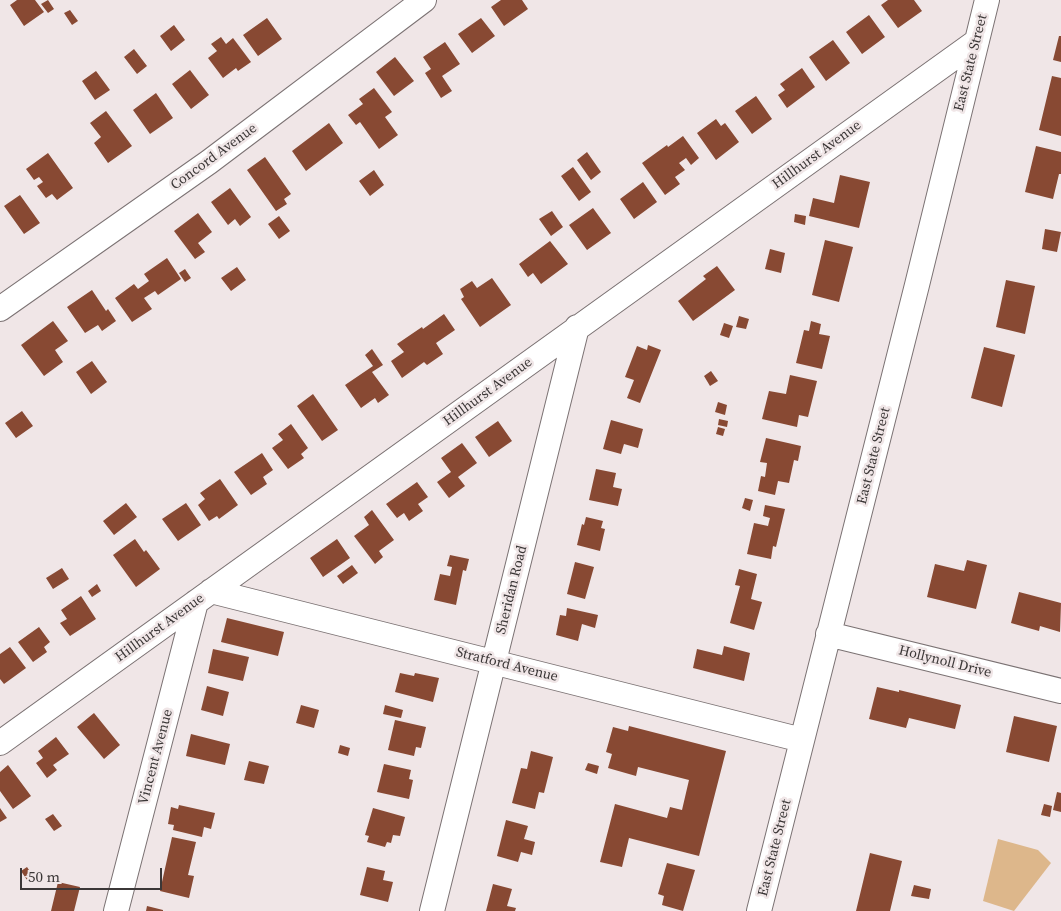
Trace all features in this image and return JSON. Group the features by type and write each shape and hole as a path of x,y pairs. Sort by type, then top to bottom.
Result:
{"street":[{"name":"Concord Avenue","path":"0,309 209,162 424,0"},
{"name":"East State Street","path":"759,911 987,0"},
{"name":"Hillhurst Avenue","path":"0,743 977,40"},
{"name":"Sheridan Road","path":"432,911 577,327"},
{"name":"Stratford Avenue","path":"204,597 494,662 802,740"},
{"name":"Vincent Avenue","path":"116,911 204,597"},
{"name":"Hollynoll Drive","path":"828,634 1061,691"}],"shaded area":[{"path":"998,839 1038,850 1051,863 1014,911 983,901"}],"building":[{"path":"17,0 35,0 44,12 24,26 10,5"},
{"path":"48,0 54,9 48,13 41,4"},
{"path":"501,0 522,0 528,9 504,26 491,7"},
{"path":"888,0 914,0 922,11 898,28 881,5"},
{"path":"70,10 78,21 72,25 64,13"},
{"path":"869,15 885,37 862,54 846,32"},
{"path":"267,18 282,39 258,56 243,35"},
{"path":"481,18 495,36 472,53 458,34"},
{"path":"174,25 185,40 171,51 160,36"},
{"path":"1059,36 1061,36 1061,62 1053,60"},
{"path":"221,37 226,44 233,38 251,62 238,71 236,68 223,78 208,58 217,51 211,44"},
{"path":"833,40 850,63 826,81 809,57"},
{"path":"445,42 460,64 442,76 452,91 441,98 425,73 431,69 423,57"},
{"path":"134,49 147,66 137,74 124,57"},
{"path":"395,57 414,81 394,96 376,72"},
{"path":"802,68 815,87 787,108 778,95 785,90 780,84"},
{"path":"190,70 209,95 191,109 172,84"},
{"path":"96,71 110,90 95,100 82,81"},
{"path":"1052,76 1061,78 1061,136 1039,130"},
{"path":"374,88 392,112 385,117 398,135 379,149 360,122 356,125 348,115 363,104 359,99"},
{"path":"156,93 173,118 150,134 133,110"},
{"path":"756,96 772,119 752,134 735,111"},
{"path":"106,111 132,146 108,163 94,143 101,137 90,123"},
{"path":"716,119 721,126 725,123 739,142 716,160 697,133"},
{"path":"329,123 343,143 306,171 292,151"},
{"path":"683,136 699,158 691,165 686,158 679,163 685,170 675,177 680,184 665,195 642,163"},
{"path":"1036,146 1061,152 1061,174 1059,174 1053,199 1025,192"},
{"path":"587,152 601,172 591,180 577,160"},
{"path":"48,153 73,188 57,200 52,194 46,198 37,186 43,182 39,177 34,180 26,169"},
{"path":"265,157 291,194 284,199 287,204 276,211 247,170"},
{"path":"573,167 591,192 579,201 561,176"},
{"path":"374,170 384,185 370,196 359,181"},
{"path":"840,175 870,182 859,228 809,216 813,198 834,203"},
{"path":"643,182 657,202 634,219 620,199"},
{"path":"230,188 251,217 240,226 235,219 228,225 211,202"},
{"path":"20,195 40,223 24,234 4,206"},
{"path":"593,208 611,233 587,250 569,225"},
{"path":"552,211 563,227 551,236 539,219"},
{"path":"198,213 212,232 198,243 205,252 195,259 174,231"},
{"path":"795,214 806,216 805,225 794,222"},
{"path":"279,216 290,231 279,239 268,224"},
{"path":"1045,229 1061,232 1057,252 1042,249"},
{"path":"825,240 853,247 839,302 812,295"},
{"path":"550,241 568,264 541,284 533,273 528,277 519,264"},
{"path":"770,249 785,253 781,273 765,269"},
{"path":"167,258 181,279 158,295 155,291 144,298 152,309 132,322 115,298 134,284 138,289 149,281 144,274"},
{"path":"717,266 735,290 693,321 678,301 706,279 703,276"},
{"path":"237,267 246,280 231,291 221,278"},
{"path":"185,269 191,278 185,282 179,273"},
{"path":"492,278 511,305 480,327 461,299 464,297 460,289 472,281 477,288"},
{"path":"1006,280 1035,286 1025,334 996,327"},
{"path":"92,290 106,311 108,309 116,321 102,331 98,325 85,333 67,307"},
{"path":"444,314 455,330 436,343 443,354 427,365 424,362 402,378 391,361 404,352 397,344"},
{"path":"739,316 749,319 746,329 736,327"},
{"path":"53,321 68,341 55,350 63,362 44,376 21,345"},
{"path":"811,321 821,324 819,334 830,336 822,369 796,363 804,330 809,331"},
{"path":"724,323 733,326 729,338 720,335"},
{"path":"648,345 661,350 640,403 627,398 634,380 625,377 637,346 647,350"},
{"path":"984,347 1015,355 1002,407 971,398"},
{"path":"372,349 383,365 372,372 389,395 378,403 375,398 361,408 345,385 373,366 365,355"},
{"path":"92,361 107,382 91,394 76,372"},
{"path":"711,371 718,381 710,386 704,376"},
{"path":"790,375 817,381 808,417 799,415 797,427 762,419 769,391 786,394"},
{"path":"313,394 338,430 322,441 297,406"},
{"path":"718,402 727,405 725,415 715,412"},
{"path":"22,411 33,426 16,438 5,423"},
{"path":"719,419 728,421 727,427 718,425"},
{"path":"611,420 643,429 638,448 624,444 621,454 603,449"},
{"path":"498,421 512,441 489,457 475,437"},
{"path":"291,424 308,448 301,454 304,458 288,469 272,448 283,440 278,434"},
{"path":"718,427 725,429 723,436 716,434"},
{"path":"766,438 801,446 798,461 794,460 789,483 778,481 775,495 758,491 761,476 765,477 767,463 760,462"},
{"path":"462,443 477,463 458,477 465,486 449,498 437,482 451,472 441,458"},
{"path":"262,453 273,470 263,477 267,484 251,495 234,472"},
{"path":"596,469 616,473 613,487 622,489 618,506 589,500"},
{"path":"220,479 238,505 219,519 217,516 209,521 198,505 205,499 200,493"},
{"path":"417,482 428,497 418,504 423,511 409,521 404,513 397,518 386,504"},
{"path":"745,498 753,500 750,511 742,508"},
{"path":"126,503 137,517 114,535 103,521"},
{"path":"186,503 201,525 178,541 162,519"},
{"path":"765,505 785,509 776,547 773,546 771,559 747,554 754,523 768,526 770,518 763,516"},
{"path":"372,510 394,540 379,551 383,557 375,564 354,536 369,525 364,517"},
{"path":"586,517 603,521 601,528 605,529 600,551 577,545 582,524 584,525"},
{"path":"135,539 160,569 136,587 113,555"},
{"path":"337,539 350,558 323,577 310,558"},
{"path":"450,555 469,559 466,571 463,570 456,605 434,600 440,574 450,576 452,567 447,566"},
{"path":"967,560 987,565 976,609 927,597 935,564 964,571"},
{"path":"575,562 594,567 585,599 567,594"},
{"path":"352,565 358,573 343,584 337,576"},
{"path":"62,568 69,579 53,589 46,578"},
{"path":"739,569 757,574 751,599 762,602 754,630 730,623 740,586 735,585"},
{"path":"97,584 101,591 92,597 88,591"},
{"path":"1019,592 1061,603 1060,632 1040,626 1039,631 1011,623"},
{"path":"81,596 96,619 70,636 60,623 67,619 61,610"},
{"path":"567,608 598,615 595,628 582,624 578,641 556,635 560,615 566,616"},
{"path":"227,618 284,632 278,656 221,642"},
{"path":"39,627 50,642 44,647 47,652 33,662 18,642"},
{"path":"724,646 750,653 744,681 693,668 697,649 722,655"},
{"path":"10,647 26,668 4,684 0,679 0,654"},
{"path":"213,649 249,657 243,681 208,673"},
{"path":"400,673 414,676 415,673 439,678 433,702 395,692"},
{"path":"207,686 229,692 223,716 201,710"},
{"path":"877,687 899,692 899,690 961,705 955,729 909,718 906,728 869,719"},
{"path":"301,705 319,710 314,728 296,723"},
{"path":"385,705 403,710 401,718 383,714"},
{"path":"94,713 120,745 104,759 77,727"},
{"path":"1014,716 1057,726 1049,762 1006,752"},
{"path":"395,720 426,727 421,748 416,747 414,756 388,750"},
{"path":"629,726 726,751 699,856 629,838 622,867 600,862 615,804 667,818 670,807 682,810 689,780 638,767 636,776 608,768 612,754 606,752 613,727 628,731"},
{"path":"191,734 230,744 225,765 186,756"},
{"path":"56,737 69,754 53,765 57,770 47,778 36,763 43,758 38,751"},
{"path":"340,745 350,748 348,756 338,753"},
{"path":"531,751 553,757 544,793 539,792 535,809 512,803 521,768 527,769"},
{"path":"249,761 269,766 264,784 244,780"},
{"path":"588,763 599,766 597,774 585,770"},
{"path":"384,764 411,770 409,779 413,780 409,799 377,792"},
{"path":"8,765 31,796 13,809 0,791 0,772"},
{"path":"1057,792 1061,793 1061,812 1053,810"},
{"path":"1044,804 1052,806 1050,817 1041,815"},
{"path":"179,805 215,813 211,829 204,827 202,837 173,830 174,825 168,824 171,807 178,809"},
{"path":"0,808 7,818 0,822"},
{"path":"373,808 405,817 400,836 393,835 391,843 387,842 385,847 367,842 369,836 365,835"},
{"path":"53,814 62,826 54,831 45,819"},
{"path":"506,820 528,826 524,839 535,842 532,855 521,852 518,862 497,856"},
{"path":"172,837 196,842 188,875 194,876 189,898 160,891"},
{"path":"870,853 902,861 890,911 856,911"},
{"path":"667,863 695,870 683,911 662,905 664,896 658,894"},
{"path":"27,867 33,876 27,880 21,871"},
{"path":"367,867 385,871 383,880 393,882 388,902 360,895"},
{"path":"58,882 80,887 74,911 51,911"},
{"path":"493,884 512,889 507,906 516,908 515,911 486,911"},
{"path":"914,885 931,889 929,899 911,896"},
{"path":"147,906 163,910 163,911 146,911"}]}
